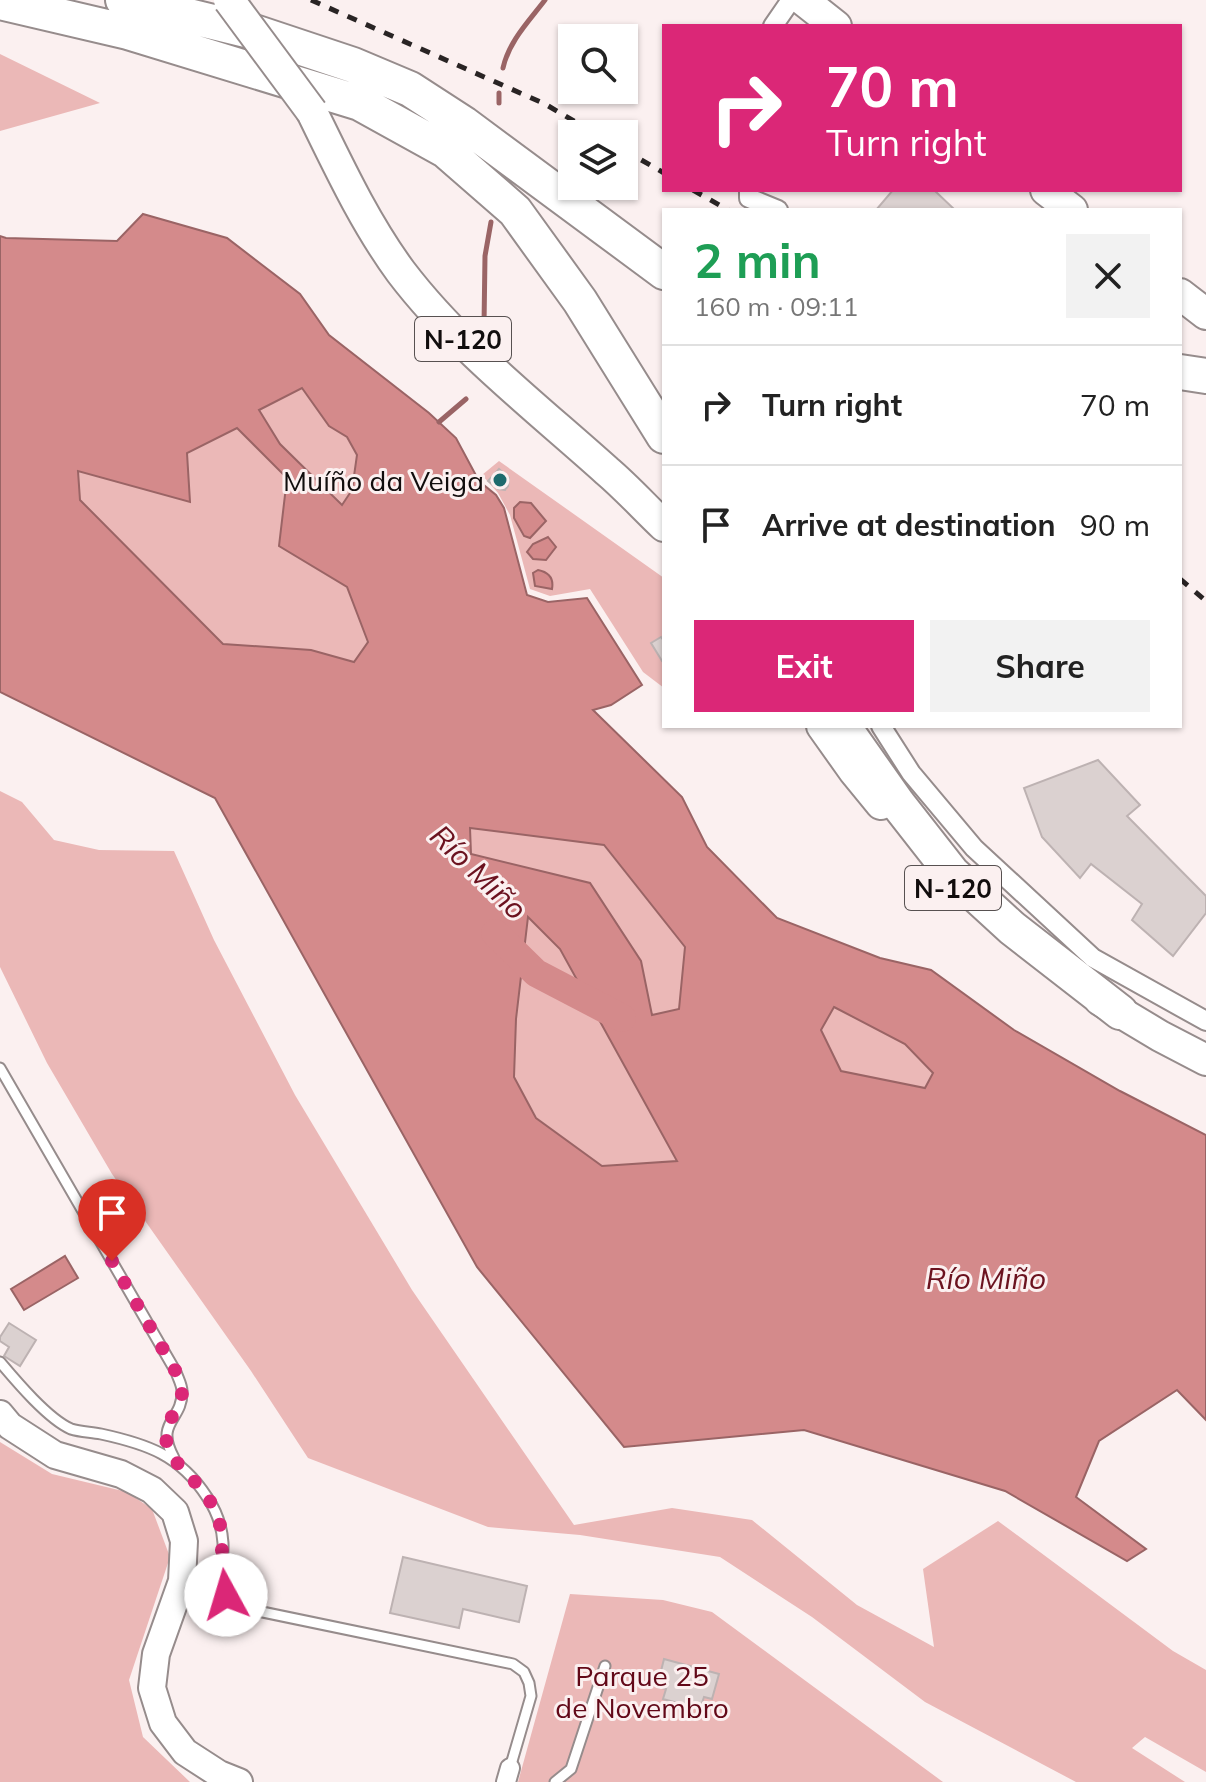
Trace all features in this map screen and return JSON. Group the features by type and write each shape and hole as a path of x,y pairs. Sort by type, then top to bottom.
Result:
{"highway":[{"path":"123,0 254,32 353,65 410,89 464,124 662,271"},
{"name":"N-120","path":"229,0 312,112"},
{"name":"N-120","path":"241,0 263,30 312,112 367,221 401,272 436,313 502,378 611,474 662,524"},
{"path":"803,0 833,24"},
{"path":"0,2 128,32 360,103 445,150 515,211 580,301 662,433"},
{"path":"1049,192 1069,208"},
{"path":"1182,296 1206,314"},
{"path":"1182,372 1206,376"},
{"name":"N-120","path":"823,728 921,854 971,906 1043,966 1206,1060"},
{"path":"844,728 952,873 1012,928 1120,1012"}],"main road":[{"path":"0,1414 10,1426 55,1455 121,1474 152,1490 175,1512 184,1541 182,1581 156,1654 152,1688 163,1723 185,1752 219,1774 239,1782"}],"street":[{"path":"774,24 791,0"},
{"path":"749,192 749,198 773,208"},
{"path":"882,728 911,773 974,848 1093,958 1206,1021"}],"lane":[{"path":"0,1068 176,1372 182,1389 180,1404 169,1422 166,1435 168,1447 176,1461 208,1497 218,1518 223,1542 222,1582 226,1595 235,1604 248,1609 513,1664 524,1672 531,1696 508,1775"},
{"path":"0,1362 45,1410 71,1429 140,1444 176,1461"},
{"path":"555,1782 571,1769 605,1666"}],"green space":[{"path":"0,54 100,103 0,131"},
{"path":"302,388 329,426 347,436 357,455 352,490 342,505 280,444 259,410"},
{"path":"237,428 287,478 279,546 347,587 368,642 354,662 311,650 223,645 80,500 77,471 190,502 187,453"},
{"path":"499,461 662,577 662,686 643,672 590,589 550,596 530,589 510,515 498,493 482,475","holes":["499,469 509,478 506,490 498,489 489,481","521,502 530,538 523,536 514,518 514,509","548,538 555,547 546,560 534,559 528,552 533,544"]},
{"path":"0,791 22,802 54,840 99,850 174,851 214,940 295,1095 412,1290 574,1525 672,1508 752,1520 857,1605 934,1647 923,1569 998,1521 1173,1651 1206,1670 1206,1772 1145,1737 1132,1748 1185,1782 1076,1782 925,1702 812,1617 720,1557 580,1535 488,1527 308,1458 251,1371 112,1174 47,1063 0,967"},
{"path":"470,828 603,845 685,947 679,1009 652,1016 641,961 590,883 471,854"},
{"path":"528,916 560,949 677,1161 602,1166 537,1118 514,1077 516,1019"},
{"path":"834,1007 905,1044 933,1074 924,1089 841,1071 821,1030"},
{"path":"0,1442 52,1474 127,1492 152,1509 170,1557 129,1680 143,1737 190,1782 0,1782"},
{"name":"Parque 25 de Novembro","path":"570,1594 663,1600 712,1612 943,1782 518,1782"}],"water":[{"name":"Río Miño","path":"143,214 227,238 300,294 329,335 429,413 456,438 479,481 496,495 504,508 527,595 548,602 587,598 642,685 611,705 593,710 682,797 707,847 777,918 880,958 931,970 1014,1030 1120,1091 1206,1135 1206,1420 1177,1390 1099,1441 1076,1497 1146,1549 1127,1561 1005,1491 804,1430 624,1447 477,1267 215,798 0,692 0,236 117,241","holes":["302,388 329,426 347,437 357,455 352,490 342,505 280,444 259,410","237,428 287,478 279,546 347,587 368,642 354,662 311,650 223,644 80,500 78,471 190,502 187,453","470,828 604,845 685,947 679,1009 652,1015 641,961 590,883 471,854","528,917 560,949 677,1161 602,1166 536,1118 514,1077 516,1019","834,1007 905,1044 933,1073 925,1088 841,1071 821,1030"]},
{"path":"520,502 531,503 546,521 530,538 524,536 514,518 514,508"},
{"path":"548,537 556,547 546,560 533,559 527,552 533,544"},
{"path":"538,570 550,576 552,589 535,586 533,573"},
{"path":"65,1256 78,1278 24,1310 11,1289"}],"building":[{"path":"891,192 936,192 953,208 878,208"},
{"name":"Muíño da Veiga","path":"499,469 509,478 505,490 488,481"},
{"path":"662,638 662,661 651,643"},
{"path":"1098,760 1140,805 1127,816 1206,896 1206,913 1173,956 1132,920 1142,904 1091,864 1080,878 1042,837 1024,788"},
{"path":"9,1323 36,1340 20,1366 4,1356 9,1347 0,1341"},
{"path":"403,1557 527,1586 519,1622 463,1609 459,1628 390,1613"},
{"path":"664,1659 719,1674 712,1699 704,1697 700,1709 663,1699 666,1689 657,1687"}],"waterway":[{"path":"503,68 515,40 545,0"},
{"path":"499,93 499,103"},
{"path":"484,325 485,256 491,222"},
{"path":"439,422 466,399"},
{"name":"Río Miño","path":"495,933 536,973 622,1018"}],"railway":[{"path":"311,0 545,104 572,120"},
{"path":"638,158 662,172"},
{"path":"696,192 724,208"},
{"path":"1182,581 1206,601"}],"place":[{"name":"Muíño da Veiga","path":"500,480"}],"route":[{"path":"112,1261 176,1372 182,1389 180,1404 169,1422 166,1435 168,1447 176,1461 208,1497 218,1518 223,1542 222,1582 226,1595"}]}
